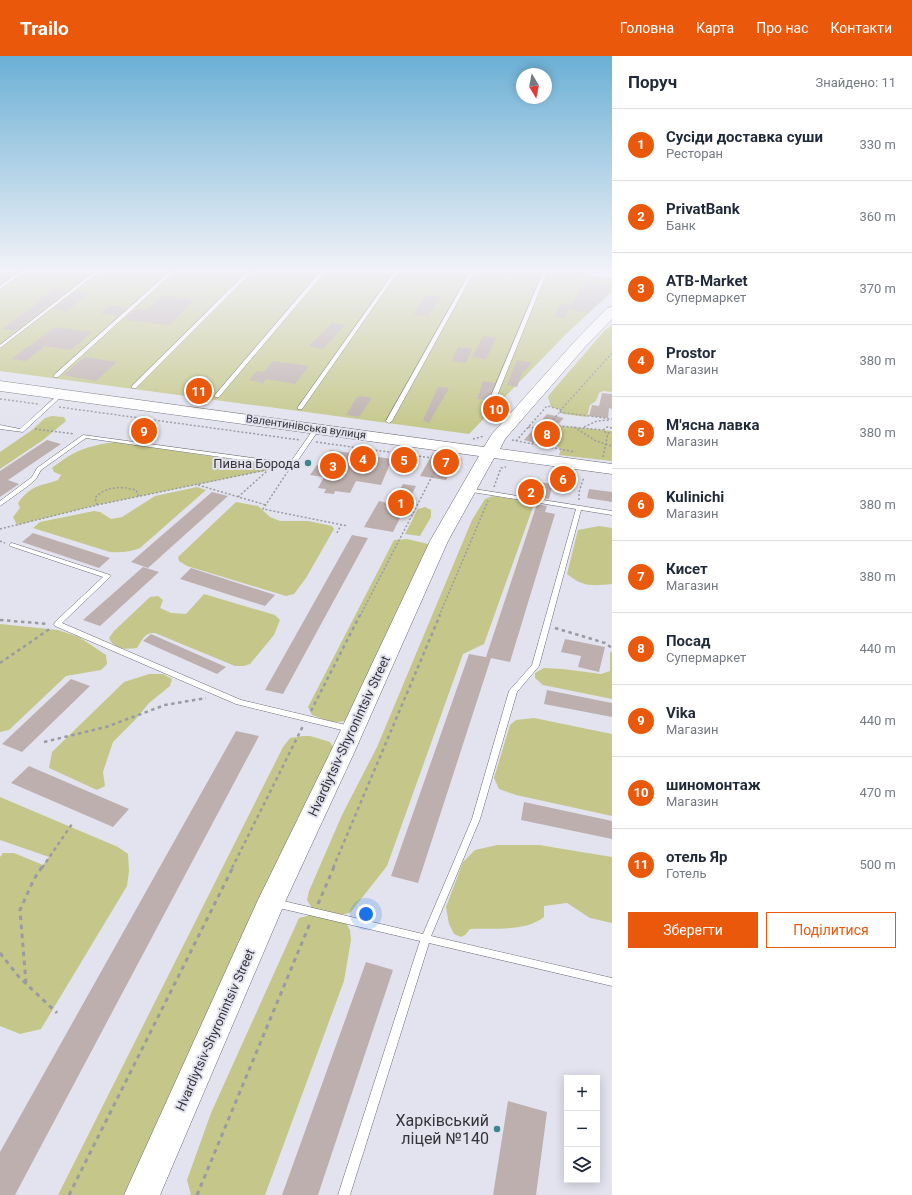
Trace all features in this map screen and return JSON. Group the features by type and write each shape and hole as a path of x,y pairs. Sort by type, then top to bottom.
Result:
{"main road":[{"name":"Hvardiytsiv-Shyronintsiv Street","path":"142,1195 271,902 353,730 439,540 498,437 599,325"},
{"name":"Валентинівська вулиця","path":"0,386 61,394 312,435 489,453 610,463"}],"lane":[{"path":"0,347 28,325"},
{"path":"56,376 113,325"},
{"path":"134,387 196,325"},
{"path":"217,396 278,325"},
{"path":"300,408 358,325"},
{"path":"389,421 442,325"},
{"path":"494,396 523,325"},
{"path":"0,427 21,431 61,394"},
{"path":"0,504 34,478 39,469 85,436 292,465 312,435"},
{"path":"468,490 612,513"},
{"path":"344,1195 425,939 476,819 513,691 535,666 579,508"},
{"path":"12,545 108,576 57,624 239,702 353,730"},
{"path":"271,902 612,982"}],"path":[{"path":"529,447 612,353"},
{"path":"0,399 49,406 312,435 462,462"},
{"path":"516,440 547,406 562,410"},
{"path":"560,412 612,419"},
{"path":"583,428 598,421 612,419"},
{"path":"551,423 603,430 608,433 612,433"},
{"path":"528,426 551,432"},
{"path":"573,427 587,436 612,446"},
{"path":"603,430 607,427 612,428"},
{"path":"42,430 85,436"},
{"path":"608,433 603,457 610,463"},
{"path":"469,439 486,435"},
{"path":"512,440 575,452"},
{"path":"69,1195 307,718 441,459"},
{"path":"292,465 263,509 348,526"},
{"path":"197,1195 492,493 501,468 510,466"},
{"path":"0,529 96,505 267,470 238,497"},
{"path":"579,508 579,492 584,475"},
{"path":"197,485 266,506"},
{"path":"96,505 95,498 103,491 114,489 131,489 136,490 139,496"},
{"path":"337,532 341,525"},
{"path":"0,620 57,624"},
{"path":"0,663 57,624"},
{"path":"546,625 605,642 612,648"},
{"path":"44,742 106,727 166,705 223,695"},
{"path":"26,984 20,910 34,878 72,824"},
{"path":"0,954 26,984 57,1013"}],"green space":[{"path":"0,325 576,325 469,434 0,371"},
{"path":"612,325 612,392 603,391 599,393 596,401 590,405 587,417 563,414 559,412 561,410 551,407 548,397 549,395 605,330"},
{"path":"52,416 64,417 66,421 43,440 0,469 0,452 32,430 45,418"},
{"path":"561,426 612,431 612,461 559,455 561,449 549,442"},
{"path":"115,442 283,467 97,505 17,525 13,517 20,508 18,503 27,492 36,487 58,480 61,475 54,472 52,468 75,453 89,447"},
{"path":"197,487 206,490 140,548 133,550 110,552 33,528 40,522 94,511 100,512 111,519 122,517 155,496"},
{"path":"493,496 529,502 533,504 533,507 484,644 463,654 387,866 350,913 336,914 313,910 307,900 309,891 342,815 377,747 472,520 485,499"},
{"path":"236,502 258,506 270,517 280,521 308,521 332,526 334,529 306,578 294,594 286,596 187,566 179,561 178,557"},
{"path":"425,507 431,510 431,517 420,536 405,534 418,509"},
{"path":"599,526 612,528 612,584 588,585 567,574 578,530"},
{"path":"407,539 428,544 432,549 351,718 337,722 312,715 308,707 394,540"},
{"path":"204,594 275,615 280,620 274,635 250,664 235,666 155,633 146,635 137,648 133,649 117,647 109,638 114,631 150,597 158,596 163,600 160,608 171,613 186,614"},
{"path":"0,624 58,630 79,637 106,655 107,664 101,670 66,676 9,730 0,732"},
{"path":"612,651 612,699 543,685 535,678 535,673 544,668 601,674 610,671 610,653"},
{"path":"149,674 163,674 172,679 170,686 149,703 135,720 113,742 103,772 105,786 97,790 49,768 52,752 124,682"},
{"path":"534,718 612,734 612,816 516,795 499,789 494,778 510,725 516,720"},
{"path":"310,736 330,742 333,747 333,758 137,1195 58,1195 283,747 290,738"},
{"path":"0,797 118,847 128,854 129,871 127,886 41,1029 20,1034 0,1026 0,857 3,853 14,853 43,865 49,857 0,840"},
{"path":"497,845 539,845 612,857 612,923 590,918 567,903 544,906 544,917 528,925 509,928 470,929 461,937 454,934 449,924 446,907 463,862 475,850"},
{"path":"311,915 346,923 350,930 351,940 344,981 265,1195 191,1195 187,1180 211,1113 299,918"}],"building":[{"path":"7,325 23,325 15,331 2,329"},
{"path":"330,325 345,325 323,349 309,346"},
{"path":"55,327 92,332 71,350 45,346 26,361 11,359"},
{"path":"483,336 496,338 486,359 472,357"},
{"path":"458,347 472,349 466,363 452,361"},
{"path":"85,357 117,362 96,381 63,375"},
{"path":"517,360 532,363 522,373 517,387 507,385"},
{"path":"273,361 309,366 295,384 266,379 263,383 249,380 257,371 264,372"},
{"path":"483,381 495,383 490,395 491,400 477,399"},
{"path":"438,387 449,388 429,423 423,420"},
{"path":"602,393 612,394 612,409 609,408 608,418 589,416 592,405 599,406"},
{"path":"361,396 372,398 359,417 346,415 357,397"},
{"path":"547,414 564,418 551,431 542,445 524,440"},
{"path":"47,440 61,444 8,480 19,484 0,497 0,471"},
{"path":"330,450 392,459 381,485 356,481 350,493 335,491 334,494 324,493 326,489 318,488 324,477 310,475 317,465 322,465"},
{"path":"433,453 454,456 462,459 454,472 450,472 446,480 420,476"},
{"path":"532,481 553,484 549,499 527,496"},
{"path":"403,484 416,486 393,532 364,527 379,501 392,504"},
{"path":"589,489 612,492 612,502 587,498"},
{"path":"212,492 228,496 148,568 131,562"},
{"path":"537,504 547,506 545,512 555,514 510,662 486,657"},
{"path":"33,533 110,558 99,568 22,542"},
{"path":"352,535 368,538 283,694 265,690"},
{"path":"143,567 159,572 100,626 83,620"},
{"path":"191,568 275,595 265,606 180,579"},
{"path":"151,634 226,667 217,674 143,641"},
{"path":"565,639 605,647 599,672 578,667 581,656 561,652"},
{"path":"469,654 491,658 418,883 391,876"},
{"path":"71,679 90,686 22,752 2,744"},
{"path":"547,690 612,703 612,717 544,704"},
{"path":"236,731 259,736 15,1195 0,1195 0,1152"},
{"path":"29,766 129,809 113,827 11,783"},
{"path":"524,802 612,821 612,839 521,820"},
{"path":"366,962 393,970 318,1195 282,1195"},
{"path":"508,1101 547,1112 536,1195 493,1195"}],"place":[{"name":"отель Яр","path":"199,391"},
{"name":"шиномонтаж","path":"496,409"},
{"name":"Vika","path":"144,431"},
{"name":"Посад","path":"547,434"},
{"name":"Prostor","path":"363,459"},
{"name":"М'ясна лавка","path":"404,460"},
{"name":"Кисет","path":"446,462"},
{"name":"Пивна Борода","path":"308,463"},
{"name":"ATB-Market","path":"333,466"},
{"name":"Kulinichi","path":"563,479"},
{"name":"PrivatBank","path":"531,492"},
{"name":"Сусіди доставка суши","path":"401,503"},
{"name":"Харківський ліцей №140","path":"497,1129"}]}
